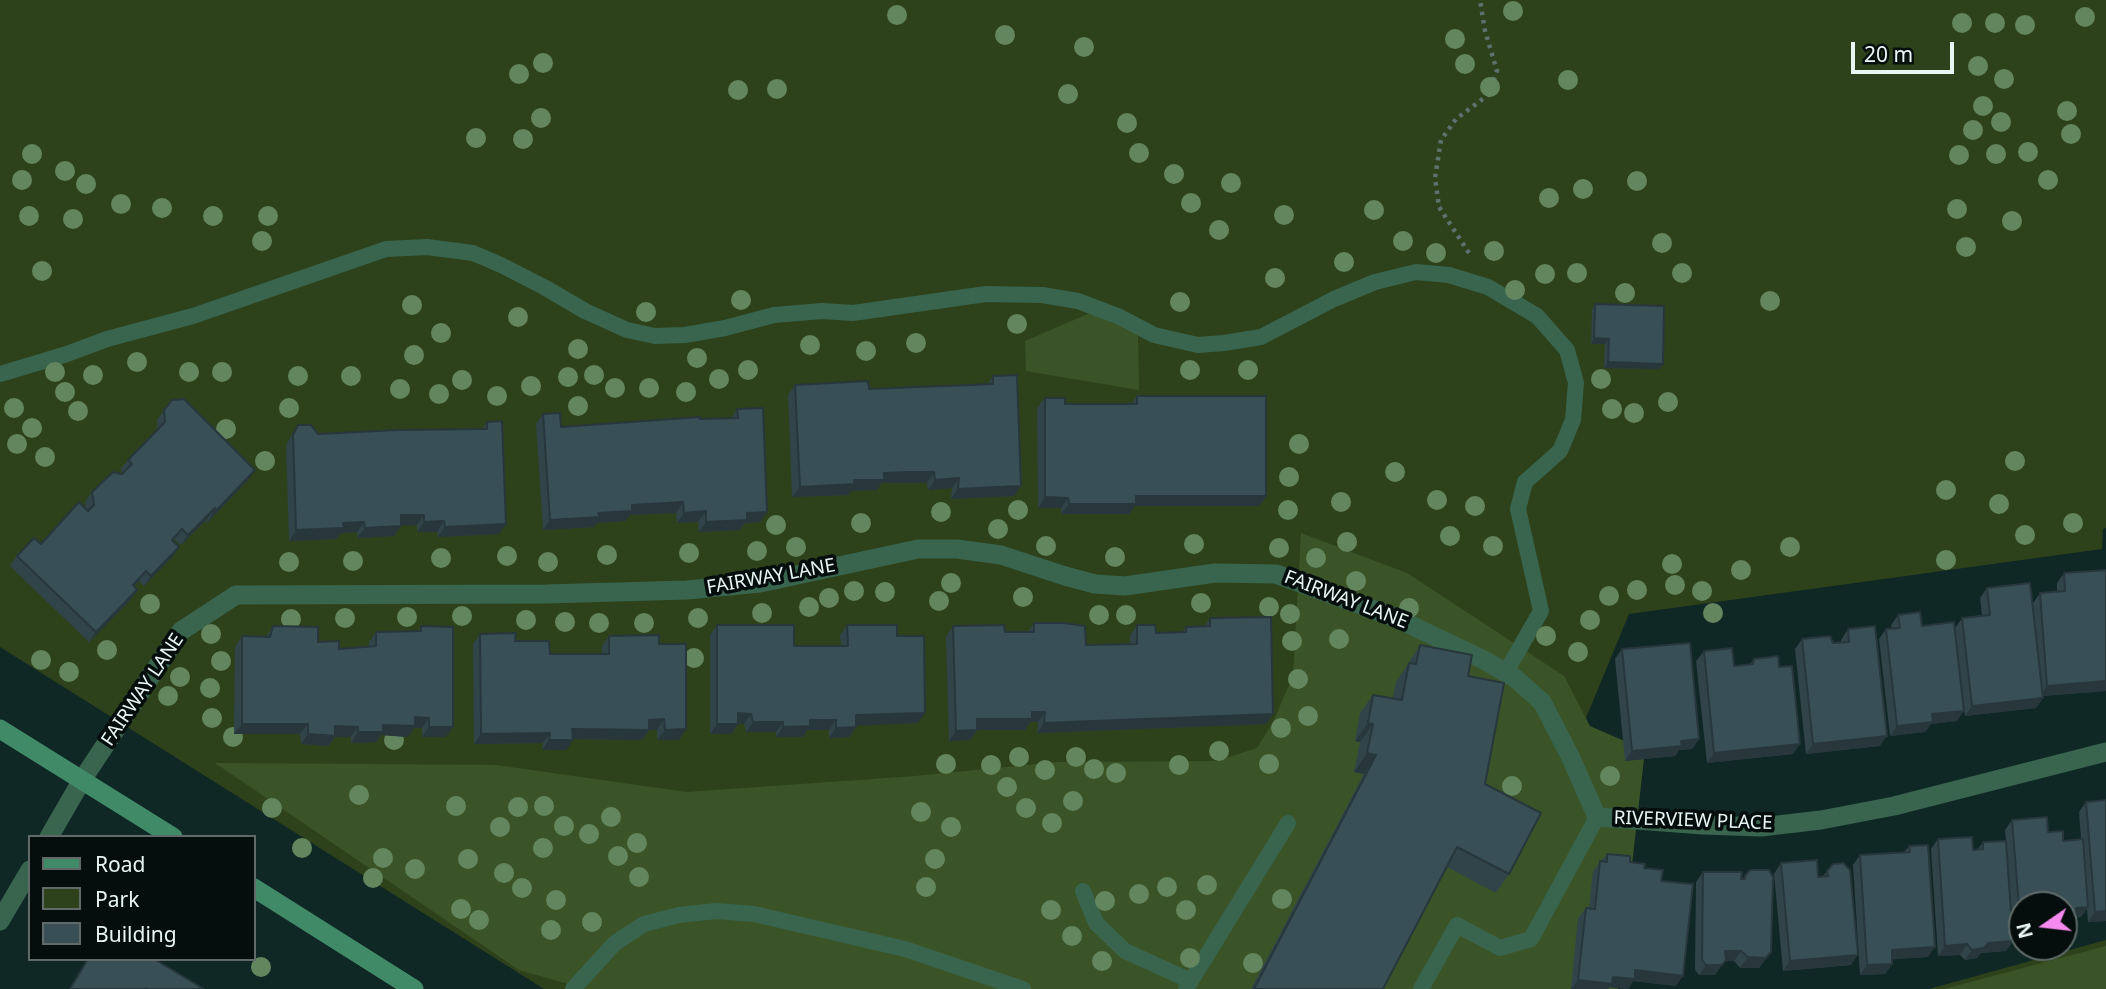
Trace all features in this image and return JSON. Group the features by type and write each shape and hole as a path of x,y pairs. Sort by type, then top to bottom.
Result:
{"main road":[{"path":"0,729 170,835"},
{"path":"256,889 414,989"}],"street":[{"name":"FAIRWAY LANE","path":"50,835 82,780 181,631 236,595 546,594 687,590 760,583 913,550 957,549 1001,555 1095,584 1125,586 1215,573 1276,574 1396,618 1483,660"},
{"name":"RIVERVIEW PLACE","path":"1483,660 1515,678 1542,702 1597,817 1761,827 1821,820 1894,806 2106,752"},
{"path":"0,921 28,873"}],"lane":[{"path":"2,372 67,354 107,339 193,316 386,249 427,247 472,253 533,281 585,311 627,330 655,336 685,335 725,328 774,315 822,311 853,313 986,294 1042,295 1078,302 1120,317 1154,335 1198,345 1224,344 1261,337 1334,299 1375,282 1416,272 1450,275 1488,287 1537,316 1567,350 1576,383 1573,420 1560,452 1525,482 1518,509 1541,611 1506,673"},
{"path":"1421,989 1457,925 1500,948 1531,939 1597,817"},
{"path":"1083,891 1096,923 1125,951 1189,985 1288,823"},
{"path":"573,989 615,943 644,924 680,915 716,911 754,914 905,949 1023,989"}],"path":[{"path":"1480,0 1485,31 1497,71 1488,95 1456,119 1441,140 1435,178 1439,207 1488,287"}],"green space":[{"path":"0,0 2106,0 2106,528 2103,529 2102,549 1629,614 1474,989 544,989 0,647"},
{"path":"1097,310 1138,335 1139,390 1026,371 1025,341"},
{"path":"1301,533 1407,573 1564,676 1590,726 1645,750 1618,989 586,989 519,970 215,763 496,765 687,792 915,776 1057,762 1217,761 1257,748 1273,722 1293,676"},
{"path":"2106,940 2106,989 1929,989 2030,961 2078,961 2078,948"},
{"path":"2106,946 2106,989 1944,989 2049,961 2078,961 2078,953"}],"building":[{"path":"1595,304 1664,306 1663,364 1608,362 1609,339 1594,338"},
{"path":"1017,375 1021,486 958,489 959,478 935,480 934,472 909,472 884,473 884,480 854,480 855,484 800,487 795,385 868,381 869,389 993,384 993,376"},
{"path":"1137,396 1266,396 1266,496 1136,496 1136,504 1069,504 1068,498 1045,497 1045,398 1065,398 1065,404 1137,404"},
{"path":"184,399 255,470 213,514 215,508 188,535 182,529 172,540 179,547 151,576 146,571 133,585 137,590 96,632 17,556 34,538 41,544 79,502 88,511 94,505 92,492 113,472 122,474 132,464 128,460 165,422 164,410 172,400"},
{"path":"763,408 767,512 747,513 747,520 706,522 706,511 684,513 683,502 632,505 632,511 598,513 601,517 550,520 543,414 560,413 561,427 700,417 738,418 737,409"},
{"path":"502,421 506,524 445,527 444,521 424,522 424,515 401,515 401,526 365,528 364,522 343,523 344,528 296,530 293,435 298,425 311,425 318,434 487,429 487,422"},
{"path":"2106,570 2106,681 2047,686 2040,593 2065,591 2064,573"},
{"path":"2030,583 2043,698 1972,706 1962,618 1990,615 1987,588"},
{"path":"1920,612 1922,626 1954,622 1964,711 1932,714 1933,722 1897,726 1886,629 1900,628 1898,615"},
{"path":"1271,617 1273,714 1044,723 1045,712 1032,712 1032,719 977,719 977,730 956,731 953,626 1004,625 1005,632 1034,632 1034,623 1064,623 1085,626 1086,645 1137,644 1137,625 1155,625 1156,633 1186,632 1186,627 1210,626 1210,618"},
{"path":"717,625 794,625 794,646 848,646 847,625 897,625 897,636 924,636 925,713 856,715 856,727 836,728 836,720 810,720 810,726 783,727 783,722 753,722 751,714 738,713 738,724 717,724"},
{"path":"273,626 318,627 318,642 339,641 339,649 376,646 376,632 421,631 421,626 453,627 453,727 429,727 429,718 415,717 415,726 383,725 383,732 358,732 358,727 335,726 335,736 308,734 308,724 242,724 242,636 270,637"},
{"path":"1875,626 1887,736 1813,744 1802,639 1830,636 1833,643 1849,642 1848,629"},
{"path":"516,633 515,641 549,641 550,654 609,654 609,636 659,635 659,644 686,644 686,729 665,730 664,719 649,720 649,730 572,729 573,740 549,740 550,733 481,734 480,634"},
{"path":"1690,643 1699,739 1681,741 1682,746 1632,751 1622,649"},
{"path":"1420,645 1472,655 1468,676 1504,683 1485,784 1541,813 1509,874 1457,847 1383,989 1254,989 1376,755 1367,753 1373,724 1368,723 1373,695 1402,700 1409,663 1416,664"},
{"path":"1732,648 1734,666 1753,664 1754,659 1778,656 1779,667 1792,666 1800,744 1714,753 1704,651"},
{"path":"2106,800 2106,911 2095,912 2086,802"},
{"path":"2047,817 2048,832 2063,831 2063,841 2083,839 2088,907 2078,908 2078,891 2018,891 2012,820"},
{"path":"1972,837 1973,850 1983,849 1983,842 2006,841 2010,891 2008,941 1988,943 1984,948 1972,950 1967,944 1945,946 1938,839"},
{"path":"1928,845 1935,947 1892,950 1892,964 1867,965 1860,855 1910,852 1909,846"},
{"path":"1607,854 1630,856 1630,862 1645,864 1644,868 1663,870 1661,881 1693,884 1683,976 1635,970 1635,979 1613,977 1612,984 1578,980 1586,908 1595,909 1600,861 1607,862"},
{"path":"1817,860 1818,877 1828,876 1827,871 1833,864 1843,863 1850,870 1858,955 1790,961 1781,863"},
{"path":"1750,870 1769,870 1773,877 1771,952 1766,958 1748,957 1741,951 1725,951 1726,960 1722,965 1706,965 1702,960 1703,872 1742,872 1741,879 1745,879"},
{"path":"87,961 157,961 204,989 146,988 70,989"}]}
